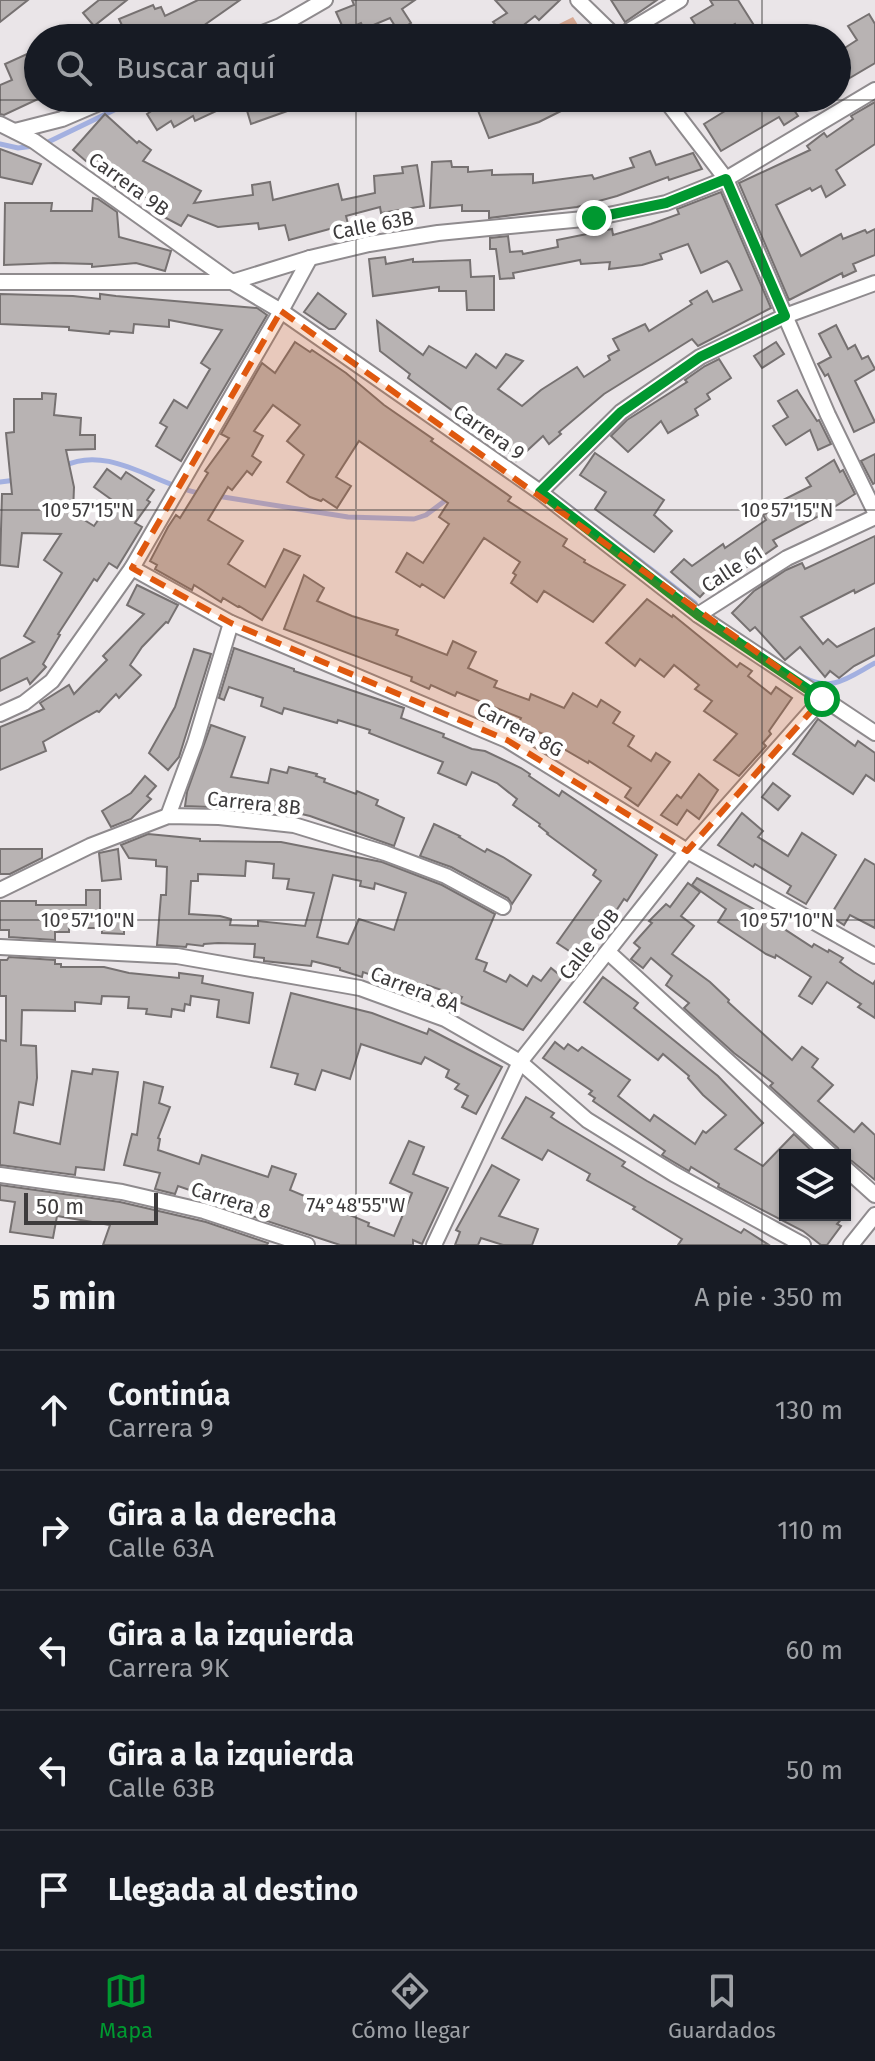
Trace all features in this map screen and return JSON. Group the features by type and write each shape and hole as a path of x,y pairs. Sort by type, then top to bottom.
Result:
{"street":[{"path":"283,24 325,0"},
{"path":"578,0 603,24"},
{"path":"640,24 680,0"},
{"name":"Calle 63B","path":"851,104 875,90"},
{"path":"15,131 78,112"},
{"path":"675,112 726,179 828,415 875,514"},
{"name":"Calle 63B","path":"0,714 24,703 52,681 132,568 310,258 369,244 438,233 594,218 666,203 726,179 838,112"},
{"name":"Carrera 9B","path":"0,124 34,141 232,282"},
{"path":"0,282 232,282 310,258"},
{"name":"Carrera 9","path":"232,282 281,311 540,492 698,615 875,733"},
{"path":"540,492 621,412 700,357 785,316 875,283"},
{"name":"Calle 61","path":"698,615 787,558 875,514"},
{"name":"Carrera 8G","path":"132,568 231,623 507,740 687,851 875,956"},
{"path":"168,816 195,743 231,623"},
{"name":"Calle 60B","path":"434,1245 520,1062 687,851 822,699"},
{"name":"Carrera 8B","path":"0,890 90,846 168,816 256,819 294,825 385,853 446,876 503,907"},
{"name":"Carrera 8A","path":"0,947 177,956 360,988 445,1019 520,1062 587,1120 674,1174 803,1245"},
{"path":"608,952 824,1149"},
{"path":"851,1173 875,1195"},
{"name":"Carrera 8","path":"0,1175 122,1192 204,1211 307,1245"},
{"path":"851,1245 875,1215"}],"highlighted area":[{"path":"281,311 822,699 687,851 507,740 231,623 132,568"}],"shaded area":[{"path":"573,17 577,24 559,24"}],"building":[{"path":"0,0 28,0 0,22"},
{"path":"99,0 127,0 97,24 92,24 83,13"},
{"path":"198,0 240,0 206,24 121,24 119,19 153,5 155,9 161,7 165,16"},
{"path":"352,0 415,0 402,9 409,24 394,24 390,18 376,24 341,24 336,12 354,5"},
{"path":"495,0 560,0 539,20 535,16 525,24 493,22 507,13"},
{"path":"611,0 657,0 625,22"},
{"path":"710,0 738,0 753,24 695,24 691,18 713,5"},
{"path":"869,14 875,24 875,63 851,77 851,44 857,40 851,24"},
{"path":"24,55 24,106 4,115 0,114 0,85 12,80 5,64"},
{"path":"875,102 875,144 836,170 845,185 826,197 821,186 812,191 810,188 776,205 801,256 841,234 843,239 875,229 875,255 853,264 856,271 843,277 842,273 789,300 739,183 810,150 807,146 824,133 827,137 853,119 851,116"},
{"path":"214,112 195,121 193,116 174,127 171,121 157,130 147,114"},
{"path":"247,112 285,112 251,124"},
{"path":"479,112 559,112 539,122 489,138"},
{"path":"723,112 795,112 798,116 784,125 779,117 721,151 704,124"},
{"path":"105,114 137,143 139,141 151,150 143,161 201,191 194,203 253,195 252,185 270,182 273,200 338,184 342,200 375,193 374,176 403,173 402,167 417,165 424,206 381,213 380,207 346,216 348,224 289,240 285,225 259,229 258,223 218,227 188,215 181,226 164,217 168,209 142,195 140,198 114,179 115,186 73,150"},
{"path":"0,149 41,164 32,184 0,177"},
{"path":"650,151 656,165 693,153 702,169 577,207 489,218 489,211 462,211 462,205 430,208 432,162 451,161 452,167 468,167 468,172 492,170 492,175 533,174 533,183 592,175 594,179 634,167 630,158"},
{"path":"721,192 771,308 698,346 692,339 604,394 549,444 543,436 516,461 494,438 497,435 456,407 453,411 408,378 410,374 380,351 377,321 423,355 429,346 466,368 476,354 496,368 506,354 523,361 498,389 522,406 577,367 584,377 610,360 608,356 619,350 613,339 645,324 649,331 707,291 713,302 742,290 727,261 701,273 688,244 660,254 662,259 642,265 609,269 610,262 581,264 580,260 513,273 514,278 500,279 496,249 490,249 490,238 508,236 510,252 522,251 523,254 558,247 557,240 612,229 613,235 651,224 679,214 677,209"},
{"path":"93,198 117,212 119,237 171,251 165,271 136,263 92,267 92,264 55,263 4,265 5,203 52,203 51,211 92,211"},
{"path":"385,257 386,264 413,259 413,262 470,260 471,277 494,276 494,310 467,310 466,291 439,291 439,287 373,296 369,259"},
{"path":"318,293 346,314 335,329 329,329 304,312"},
{"path":"0,294 100,299 100,294 257,308 267,315 181,461 156,446 167,427 160,423 174,400 187,408 210,369 201,363 222,330 169,320 169,327 134,324 133,333 110,331 109,334 69,330 69,327 0,324"},
{"path":"836,325 848,349 855,345 862,359 868,356 875,369 855,381 875,422 854,432 828,374 825,376 818,364 831,357 819,334"},
{"path":"295,342 346,373 384,405 433,439 431,441 511,497 508,501 567,539 563,546 584,562 625,585 593,622 544,591 537,602 511,583 520,562 484,538 444,598 422,584 420,587 396,572 407,553 423,563 449,524 439,517 448,503 359,441 336,477 351,486 337,508 323,499 310,497 287,482 304,455 287,441 300,425 273,405 254,431 263,436 252,456 261,462 252,475 247,471 232,490 228,487 208,520 243,541 228,564 265,587 284,549 300,556 262,620 223,598 221,602 194,585 192,590 155,569 157,565 150,561 168,527 176,515 180,518 208,473 205,471 229,438 221,434 262,363 275,373"},
{"path":"776,342 784,354 762,368 754,356"},
{"path":"719,359 731,378 707,394 710,399 695,409 698,415 668,433 661,421 628,452 611,436 627,420"},
{"path":"797,390 819,420 831,444 818,450 810,430 786,445 773,426 788,417 778,401"},
{"path":"42,393 56,394 54,415 81,418 80,435 95,435 95,449 66,450 74,487 73,513 94,526 112,500 94,487 107,469 121,479 126,472 154,490 147,500 150,502 135,523 141,529 117,568 109,563 97,581 94,579 58,634 43,664 46,667 30,684 27,678 0,691 0,659 34,642 24,636 62,573 44,560 61,534 22,533 18,567 0,565 2,494 12,494 6,433 14,432 14,399 42,399"},
{"path":"595,453 664,500 654,515 672,531 654,552 595,509 606,492 580,475"},
{"path":"875,454 875,483 873,484 861,461"},
{"path":"834,460 840,472 843,470 855,494 773,540 777,546 744,569 741,566 716,585 713,583 700,597 671,572 684,559 692,566 766,520 763,515 776,508 775,504 811,486 806,478"},
{"path":"875,536 875,583 855,593 854,590 801,617 823,644 828,639 837,647 875,628 875,655 839,678 830,671 825,677 800,647 785,660 755,627 750,631 732,613 754,591 786,570 802,563 805,569"},
{"path":"304,575 324,588 317,601 398,630 396,635 447,655 453,641 476,652 468,668 497,681 494,687 529,700 531,694 564,708 573,693 597,707 601,700 620,712 613,723 634,736 628,746 651,761 656,753 670,762 638,806 625,797 631,788 545,738 546,735 518,724 521,718 457,692 455,696 431,685 429,689 411,681 412,677 284,629"},
{"path":"137,585 178,605 168,623 142,647 130,665 141,675 119,698 116,694 99,712 43,742 46,751 0,770 0,727 44,709 40,703 69,685 74,694 107,660 103,656 144,614 127,605"},
{"path":"647,599 673,615 737,667 740,663 752,671 748,676 771,694 776,687 792,698 769,731 771,734 763,743 766,746 739,776 714,760 737,734 704,711 712,701 695,689 699,685 674,665 664,677 640,659 635,666 606,643"},
{"path":"234,648 404,708 401,718 521,768 559,796 562,791 657,855 627,901 624,899 610,920 606,917 580,958 557,943 601,881 593,875 596,870 513,805 517,799 497,783 472,772 466,785 438,773 443,762 369,733 370,730 284,708 282,714 261,706 263,698 229,687 224,700 219,698"},
{"path":"194,649 211,654 179,757 168,770 149,753 175,707"},
{"path":"818,719 855,746 858,741 875,753 875,781 866,775 853,794 793,754"},
{"path":"211,725 245,737 231,777 268,783 271,769 287,773 289,767 317,774 325,779 324,782 378,800 376,805 404,818 394,846 310,816 276,808 211,802 210,807 185,806"},
{"path":"699,774 718,790 699,819 687,810 677,825 661,815 677,795 681,798"},
{"path":"145,776 156,786 147,796 151,799 131,819 111,827 102,811 131,793"},
{"path":"773,783 790,796 778,810 762,797"},
{"path":"742,813 763,831 758,837 788,856 802,833 836,855 806,904 787,893 791,886 718,845"},
{"path":"434,824 485,852 487,849 503,857 531,875 512,904 508,898 451,867 420,856"},
{"path":"148,834 200,841 281,842 382,862 442,885 495,914 476,959 487,963 484,971 506,982 510,975 527,986 533,976 541,981 551,968 562,977 523,1030 459,1002 462,997 427,985 425,994 363,972 362,977 312,961 311,966 264,961 264,958 254,957 255,944 157,945 161,895 166,895 167,867 156,866 156,860 129,858 121,845","holes":["246,861 274,864 273,878 289,879 287,889 314,893 305,926 258,921 258,926 230,925 231,919 220,916 189,914 191,881 198,881 198,874 245,876","333,875 361,881 360,886 374,889 375,883 406,893 394,930 359,919 348,944 317,937"]},
{"path":"0,849 42,849 42,858 10,874 0,874"},
{"path":"118,849 121,879 102,881 99,853"},
{"path":"865,859 875,865 875,928 850,915 844,925 830,916"},
{"path":"697,878 752,908 812,947 814,944 843,958 840,962 873,984 875,981 875,1018 858,1007 861,1004 827,982 812,1004 799,996 811,977 776,955 775,958 766,954 718,922 726,909 692,885"},
{"path":"688,883 700,892 681,916 694,926 672,954 710,982 792,1060 802,1047 818,1059 812,1067 833,1085 818,1101 854,1132 862,1123 875,1135 875,1180 851,1161 851,1149 838,1149 770,1086 773,1083 684,1008 689,1003 666,985 672,976 651,958 643,968 631,959 640,948 634,943 652,923 649,921 666,904 670,907"},
{"path":"86,890 100,890 100,913 124,914 124,934 102,933 102,928 69,928 69,932 55,932 55,940 9,937 9,930 0,930 0,901 86,905"},
{"path":"9,957 55,960 55,964 61,964 61,967 104,967 179,978 179,973 203,976 202,983 253,993 249,1023 217,1017 219,1000 191,996 190,1005 185,1004 184,1011 172,1009 171,1017 146,1014 147,1009 128,1008 129,997 102,996 101,1004 75,1002 75,1011 22,1010 21,1045 36,1046 37,1078 33,1105 19,1102 14,1133 60,1144 72,1071 92,1074 93,1069 118,1072 104,1170 76,1167 75,1175 0,1165 0,1040 6,1041 6,996 0,996 0,960"},
{"path":"603,977 638,1003 634,1008 718,1076 763,1123 735,1149 763,1166 779,1149 779,1219 718,1187 719,1184 691,1167 689,1171 662,1155 665,1151 593,1101 595,1098 589,1094 592,1091 543,1058 555,1042 564,1049 568,1044 578,1051 582,1047 630,1080 618,1096 650,1121 654,1115 695,1144 703,1131 706,1133 726,1115 663,1054 658,1060 584,1002"},
{"path":"291,993 372,1013 427,1034 429,1029 502,1067 476,1114 462,1107 468,1096 455,1089 459,1084 446,1077 449,1070 425,1057 421,1064 361,1044 350,1079 322,1070 315,1090 295,1084 298,1074 271,1067"},
{"path":"144,1082 163,1087 159,1103 170,1107 158,1138 158,1150 199,1164 202,1155 268,1177 272,1166 296,1174 290,1190 394,1236 412,1193 390,1183 409,1141 424,1147 413,1174 448,1188 422,1244 413,1240 413,1245 340,1245 212,1203 213,1198 178,1186 175,1194 155,1189 160,1173 124,1165 132,1134 137,1135"},
{"path":"526,1097 554,1113 551,1117 560,1123 625,1162 622,1166 741,1233 744,1229 769,1245 678,1245 682,1239 587,1180 590,1174 548,1150 542,1160 502,1138"},
{"path":"794,1134 810,1149 779,1149"},
{"path":"492,1165 519,1180 499,1216 538,1229 532,1245 503,1245 481,1238 478,1245 455,1245 460,1232 456,1230"},
{"path":"0,1185 120,1202 206,1222 268,1243 103,1245 110,1225 57,1216 53,1238 10,1232 15,1202 0,1200"},
{"path":"784,1221 840,1221 837,1224 841,1226 827,1245 821,1245"}],"waterway":[{"path":"44,144 110,112"},
{"path":"0,144 18,148 34,146"},
{"path":"64,466 81,461 115,463 199,493"},
{"path":"0,482 16,480"},
{"path":"217,496 348,517 414,519 426,515 450,497"},
{"path":"562,501 695,603"},
{"path":"803,677 813,682 832,683 875,663"}],"route":[{"path":"594,218 666,203 726,179 785,316 700,357 621,412 540,492 698,615 822,699"}]}
